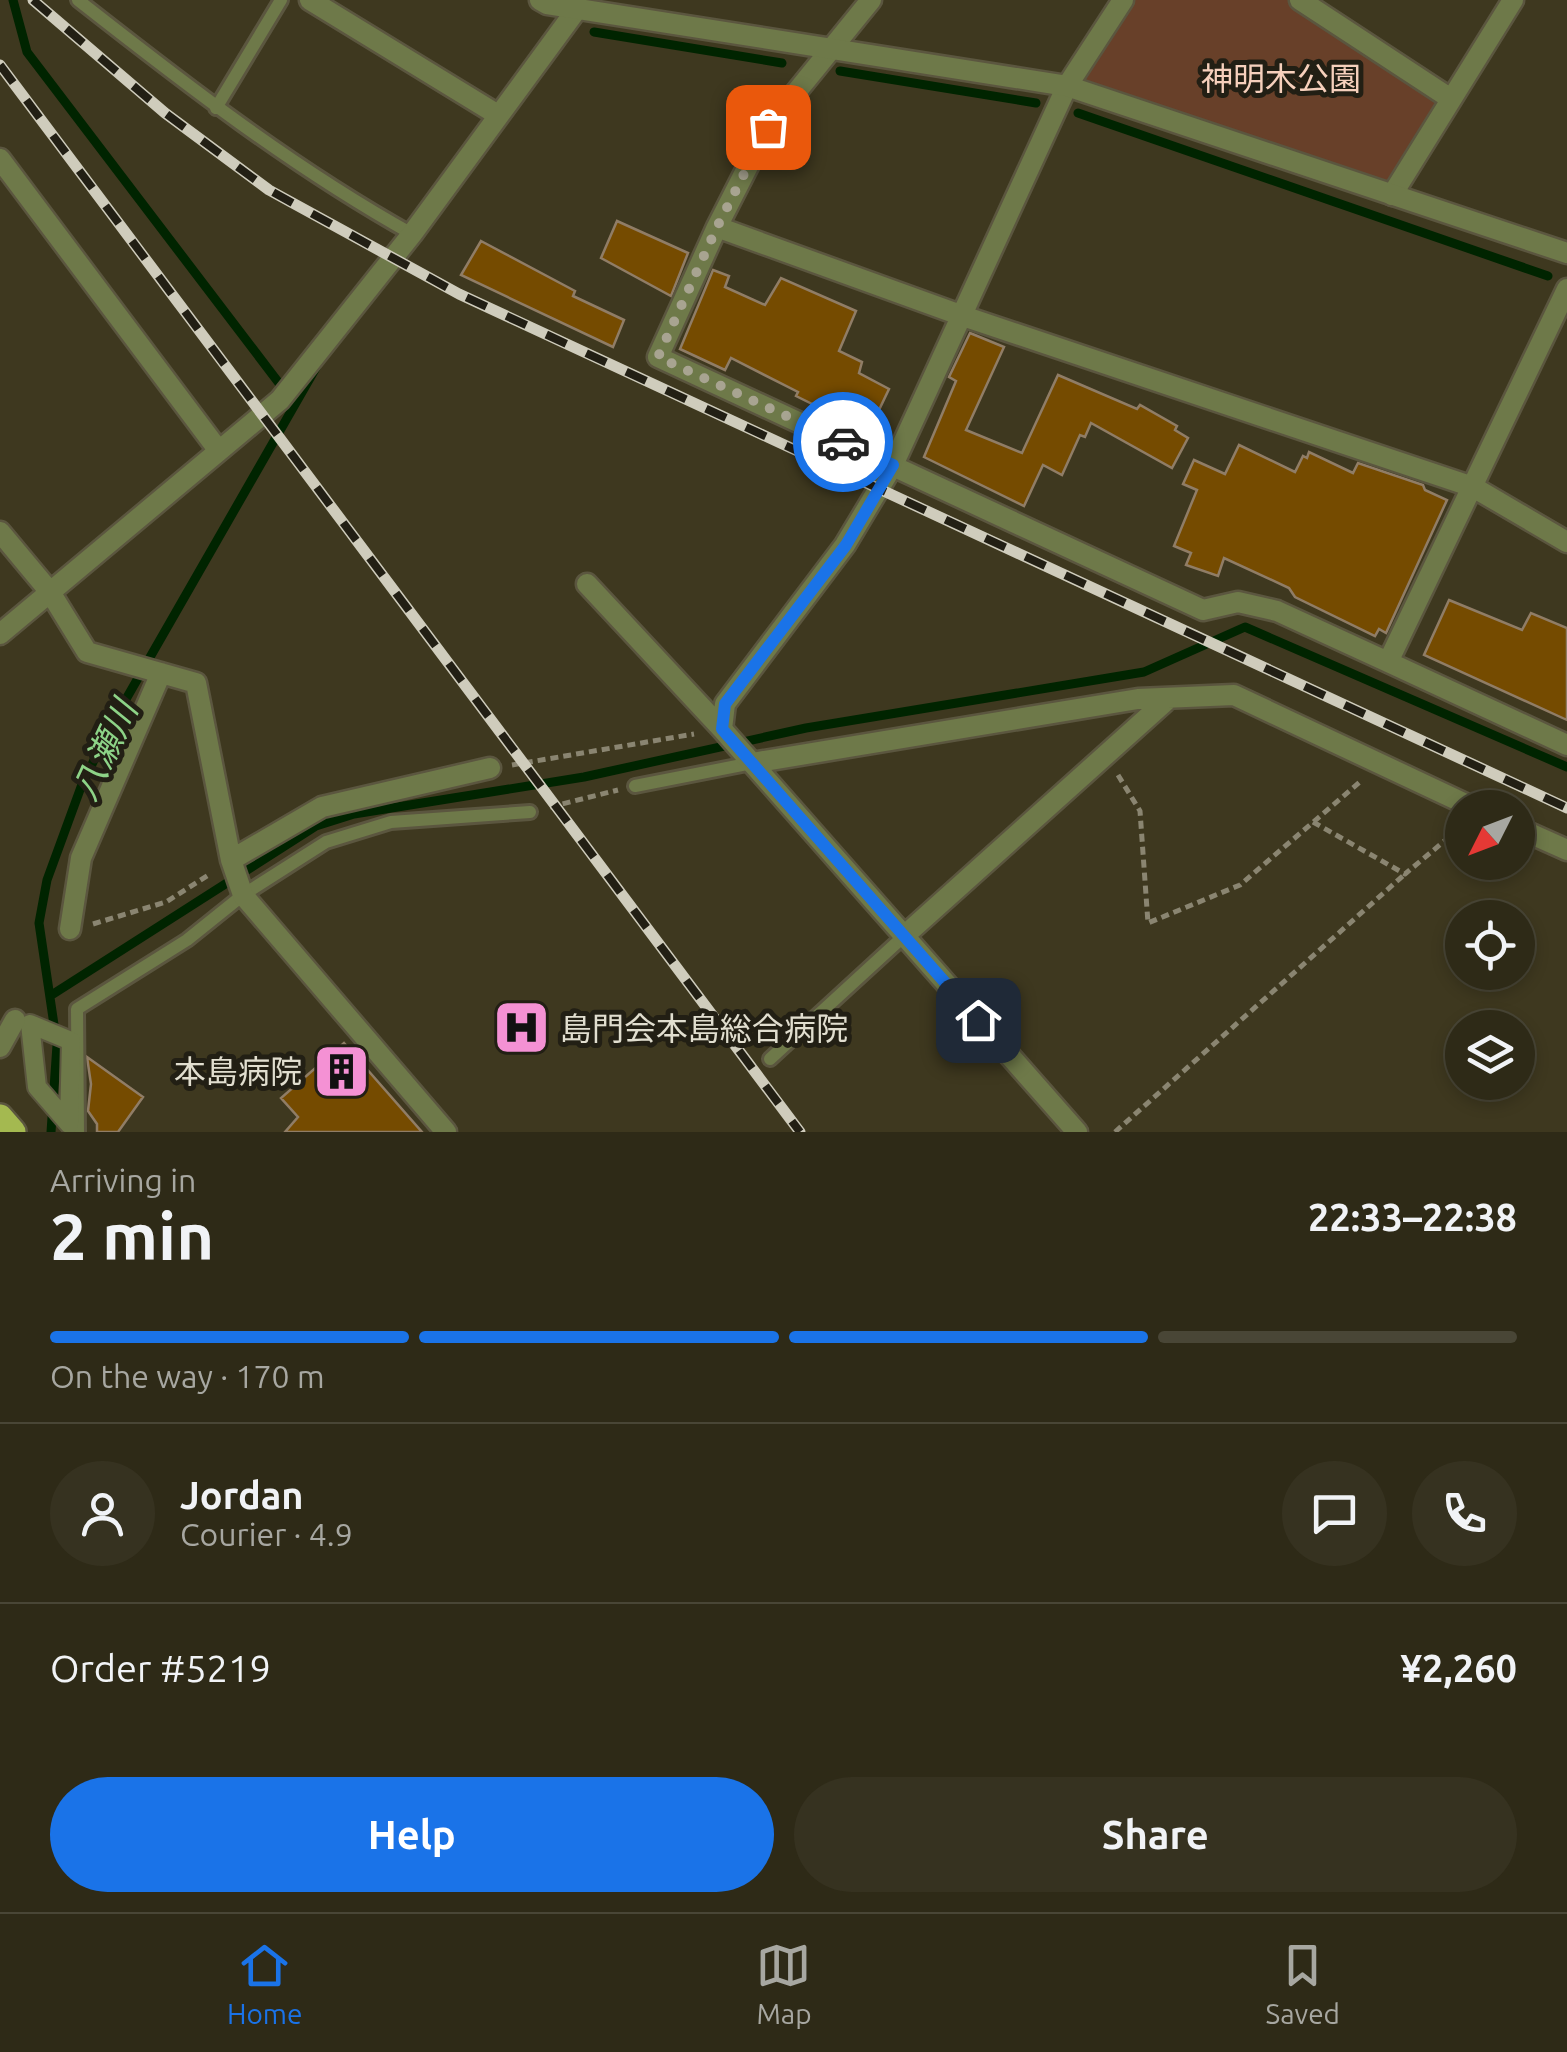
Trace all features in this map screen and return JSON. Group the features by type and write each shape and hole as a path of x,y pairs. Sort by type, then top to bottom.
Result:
{"main road":[{"path":"0,1117 13,1132"}],"street":[{"path":"310,0 498,115"},
{"path":"540,0 1066,86 1567,253"},
{"path":"871,0 768,127 658,357 1203,610 1238,602 1277,611 1567,746"},
{"path":"723,730 725,704 846,545 893,465 1066,86 1123,0"},
{"path":"1300,0 1451,99"},
{"path":"1392,194 1513,0"},
{"path":"0,634 280,400 403,229 498,115 581,4"},
{"path":"0,158 220,451"},
{"path":"717,227 963,316 1473,487 1567,542"},
{"path":"1388,662 1567,289"},
{"path":"0,532 50,592 87,652 196,683 231,860 242,892 446,1132"},
{"path":"587,584 723,730 1077,1132"},
{"path":"70,929 81,858 161,673"},
{"path":"750,762 1138,699 1198,694 1234,696 1445,794"},
{"path":"903,937 1168,699"},
{"path":"231,860 322,807 490,768"},
{"path":"1535,836 1567,850"},
{"path":"0,1047 15,1020"},
{"path":"30,1024 70,1041 73,1128 37,1087 30,1024"}],"lane":[{"path":"78,0 216,108 334,189 403,229"},
{"path":"216,108 281,0"},
{"path":"635,786 750,762"},
{"path":"73,1128 77,1009 187,940 242,892 326,842 360,830 391,822 530,812"},
{"path":"770,1058 889,945 903,937"}],"path":[{"path":"490,768 723,730"},
{"path":"1106,756 1140,811 1148,923 1240,886 1380,764"},
{"path":"530,812 635,786"},
{"path":"1313,822 1405,874"},
{"path":"1115,1132 1445,840"},
{"path":"70,929 166,902 231,860"}],"green space":[{"name":"神明木公園","path":"1123,0 1300,0 1451,99 1392,195 1067,86"}],"building":[{"path":"617,221 688,253 671,296 601,258"},
{"path":"481,241 575,291 573,296 624,320 613,347 461,275"},
{"path":"713,270 729,276 725,287 765,305 781,278 856,311 839,351 862,362 859,373 889,389 867,435 821,412 822,409 796,396 798,392 731,358 725,370 680,349"},
{"path":"970,333 1004,347 966,430 1022,453 1058,375 1137,409 1140,405 1177,426 1175,430 1188,438 1172,468 1091,423 1085,437 1080,435 1062,475 1043,465 1024,506 924,457 956,381 949,377"},
{"path":"1239,445 1295,472 1309,452 1353,473 1358,463 1423,485 1425,490 1447,500 1386,633 1379,629 1375,636 1295,597 1289,588 1224,558 1218,576 1186,565 1191,553 1174,546 1197,490 1183,484 1194,460 1225,474"},
{"path":"1449,600 1522,630 1531,613 1567,628 1567,720 1424,655"},
{"name":"本島病院","path":"344,1043 422,1132 285,1132 298,1117 281,1098"},
{"path":"87,1057 143,1097 118,1132 97,1132 97,1124 88,1111 91,1084"}],"waterway":[{"name":"八瀬川","path":"13,0 27,52 285,391"},
{"path":"594,32 782,63"},
{"path":"840,71 1036,103"},
{"path":"1078,113 1548,276"},
{"name":"八瀬川","path":"51,1132 57,1045 39,923 47,880 81,787 110,727 317,366"},
{"path":"50,996 316,826 354,814 584,777 806,728 1144,672 1245,627 1567,767"}],"railway":[{"path":"33,0 165,113 269,190 459,294 1567,808"},
{"path":"0,65 800,1132"}],"way so far":[{"path":"768,127 658,357 843,442"}],"place":[{"name":"島門会本島総合病院","path":"521,1028"},
{"name":"本島病院","path":"341,1071"}],"route":[{"path":"843,442 893,465 846,545 725,704 722,729 978,1020"}]}
